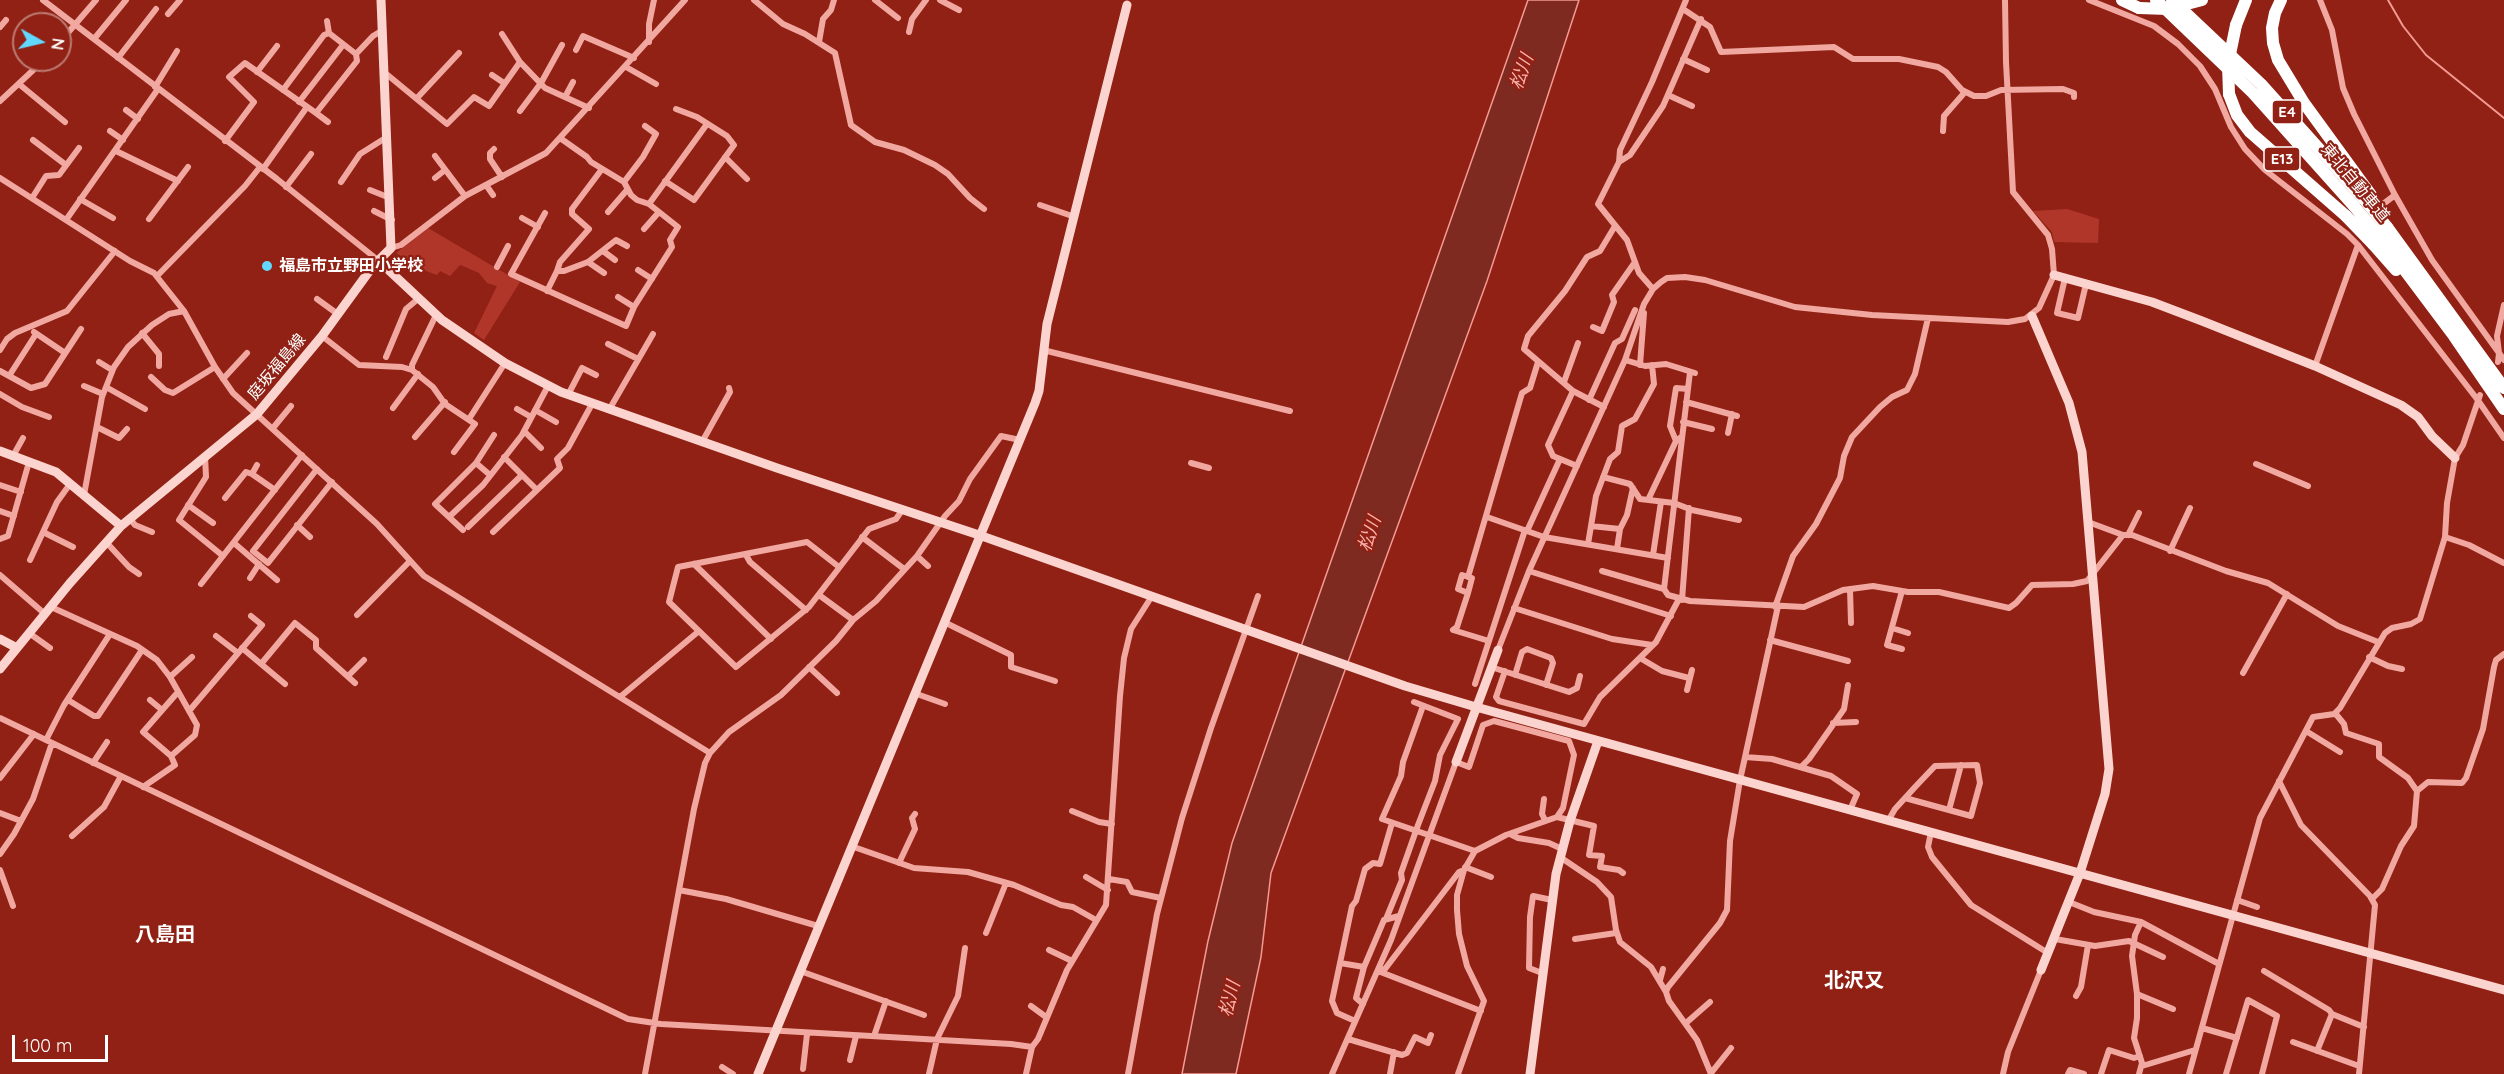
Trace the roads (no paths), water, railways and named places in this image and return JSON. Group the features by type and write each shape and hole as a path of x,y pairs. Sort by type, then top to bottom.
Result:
{"highway":[{"path":"2122,0 2139,8 2168,9 2202,0"},
{"name":"東北自動車道","path":"2156,0 2253,93 2359,204"},
{"name":"東北自動車道","path":"2172,0 2261,84 2383,232 2504,409"},
{"name":"E13","path":"2246,0 2236,25 2228,63 2229,94 2237,115 2250,132 2359,204"},
{"name":"E13","path":"2281,0 2272,28 2278,60 2359,204 2473,343 2504,388"}],"street":[{"path":"43,0 379,261 436,315 505,363 568,395 1153,595 1400,684 1598,741 2504,990"},
{"path":"72,27 96,0"},
{"path":"94,39 126,0"},
{"path":"168,14 180,0"},
{"path":"649,42 649,24 654,0"},
{"path":"384,1 382,30 385,135 392,220 391,248 401,245 465,196 539,158 589,108 685,0"},
{"path":"754,0 783,24 833,50 837,56 851,125 875,142 904,150 935,165 948,174 970,198 984,209"},
{"path":"819,42 823,19 831,10 834,0"},
{"path":"875,0 898,18"},
{"path":"909,32 912,20 927,0"},
{"path":"940,0 959,10"},
{"path":"1653,288 1639,273 1627,240 1598,204 1619,162 1620,150 1652,82 1686,0"},
{"path":"1332,1074 1378,971 1528,571 1625,360 1642,310 1653,288 1667,278 1685,277 1705,280 1795,306 1835,312 1928,318 2007,322 2032,316 2039,308 2054,275 2052,249 2048,235 2013,192 2005,0"},
{"path":"2089,0 2154,26 2178,44 2205,72 2216,88 2236,137 2254,159 2283,185 2358,245 2478,397 2504,438"},
{"path":"2322,1 2332,30 2346,97 2395,195 2432,260 2499,352"},
{"path":"758,1074 1039,391 1042,350 1128,2"},
{"path":"118,58 156,9"},
{"path":"1683,9 1710,27 1721,52 1834,47 1853,59 1899,59 1938,68 1946,72 1965,92 1981,96 2007,90 2063,89 2074,93 2074,97"},
{"path":"1619,162 1630,155 1663,106 1701,19"},
{"path":"0,27 6,20"},
{"path":"316,113 357,61 356,54 329,33 327,21"},
{"path":"356,54 372,36 382,30"},
{"path":"283,90 324,35 329,33"},
{"path":"502,34 520,62 541,84 550,91 589,108"},
{"path":"576,50 583,36 634,58"},
{"path":"299,102 343,45"},
{"path":"520,111 541,84 562,45"},
{"path":"257,72 277,46"},
{"path":"66,220 138,118 177,51"},
{"path":"418,97 459,53"},
{"path":"1683,59 1707,70"},
{"path":"384,72 418,97 447,124 474,97 489,106 520,62"},
{"path":"225,141 254,102 229,77 245,63 328,122"},
{"path":"626,67 656,84"},
{"path":"0,101 32,72"},
{"path":"492,75 504,83"},
{"path":"565,97 573,82"},
{"path":"19,84 48,110 66,122"},
{"path":"1943,131 1944,116 1965,92"},
{"path":"1668,95 1692,106"},
{"path":"157,276 261,168 307,107"},
{"path":"665,181 694,200 734,145 727,136 697,117 676,109"},
{"path":"126,110 138,118"},
{"path":"649,204 707,124"},
{"path":"624,182 643,158 656,134 645,126"},
{"path":"110,130 123,140"},
{"path":"341,182 360,154 385,135"},
{"path":"545,213 511,274 626,326 634,307 672,247 670,240 678,227 649,204 637,200 627,190 624,182 560,138"},
{"path":"33,140 66,165"},
{"path":"32,198 46,176 59,175 79,148"},
{"path":"494,149 490,153 490,159 502,177"},
{"path":"116,151 178,181"},
{"path":"286,187 311,154"},
{"path":"435,156 465,196"},
{"path":"725,157 747,179"},
{"path":"149,219 188,167"},
{"path":"547,291 560,262 589,229 572,214 572,209 602,169"},
{"path":"435,178 445,170"},
{"path":"0,178 157,276 184,311 215,367 233,393 377,524 424,576 710,753"},
{"path":"486,185 493,195"},
{"path":"370,189 390,198"},
{"path":"608,212 627,190"},
{"path":"2347,234 2395,195"},
{"path":"80,199 113,218"},
{"path":"1040,205 1075,217"},
{"path":"374,211 392,220"},
{"path":"644,229 659,212"},
{"path":"522,218 538,227"},
{"path":"1604,407 1573,391 1524,349 1528,336 1564,291 1587,257 1600,251 1615,226"},
{"path":"557,272 588,262 616,240 627,246"},
{"path":"2315,366 2358,245"},
{"path":"497,267 508,246"},
{"name":"庭坂福島線","path":"0,669 121,526 257,414 391,248"},
{"path":"0,350 10,336 67,311 115,251"},
{"path":"603,251 615,260"},
{"path":"588,262 604,273"},
{"path":"1593,327 1602,331 1614,302 1612,295 1635,262"},
{"path":"638,270 652,279"},
{"path":"2054,275 2152,302 2315,366 2411,411 2455,458"},
{"path":"2065,278 2057,313 2079,318 2086,284"},
{"path":"618,297 634,307"},
{"path":"317,299 339,315"},
{"path":"387,357 406,309 414,305 418,299"},
{"path":"2501,361 2497,336 2504,305"},
{"path":"1589,400 1615,343 1622,339 1635,310"},
{"path":"1640,365 1644,315 1642,310"},
{"path":"84,495 105,391 112,370 122,354 142,333 169,314 184,311"},
{"path":"415,372 412,364 436,315"},
{"path":"2003,1074 2008,1052 2080,873 2105,794 2109,769 2094,571 2078,434 2069,403 2032,316"},
{"path":"1666,992 1720,923 1727,910 1730,841 1740,780 1777,606 1793,556 1816,524 1840,478 1844,456 1852,438 1880,406 1907,390 1915,374 1928,318"},
{"path":"30,327 36,334 65,353"},
{"path":"0,371 31,388 45,384 81,329"},
{"path":"142,333 159,354 159,366"},
{"path":"9,376 36,334"},
{"path":"609,410 653,334"},
{"path":"322,336 359,365 402,367 415,372 433,387 445,402 475,424 454,452"},
{"path":"1564,382 1578,343"},
{"path":"608,344 638,358"},
{"path":"1042,350 1290,411"},
{"path":"224,379 247,353"},
{"path":"1625,360 1640,365 1666,364 1693,372 1679,439 1664,589"},
{"path":"99,362 112,370"},
{"path":"1468,577 1522,393 1530,388 1538,362"},
{"path":"469,419 505,363"},
{"path":"1588,544 1596,496 1610,459 1618,452 1622,426 1635,419 1654,384 1652,365"},
{"path":"151,377 165,390 173,393 215,367"},
{"path":"568,395 582,368 596,375"},
{"path":"393,408 415,372"},
{"path":"84,386 105,391 145,409"},
{"path":"449,517 490,475 504,457 524,430 548,386"},
{"path":"1679,439 1670,426 1676,387 1688,389"},
{"path":"702,442 730,392 729,388"},
{"path":"1573,391 1548,445 1553,456 1577,466"},
{"path":"0,394 22,407 49,417"},
{"path":"2189,1074 2260,818 2313,717 2335,713 2340,708 2378,642 2392,628 2420,620 2445,537 2447,504 2455,458 2463,445 2478,397"},
{"path":"415,437 445,402"},
{"path":"1686,402 1734,415 1728,433"},
{"path":"493,532 560,468 557,459 568,448 592,404"},
{"path":"273,428 291,406"},
{"path":"517,409 531,417"},
{"path":"535,410 556,422"},
{"path":"1683,422 1712,429"},
{"path":"97,427 119,438 127,429"},
{"path":"524,430 541,448"},
{"path":"494,435 476,463 435,504 465,529 522,475"},
{"path":"645,1074 697,798 705,763 710,753 729,732 781,695 836,641 853,620 876,601 916,556 959,501 970,479 1001,436 1020,440"},
{"path":"13,456 23,438"},
{"path":"1648,501 1679,439"},
{"path":"0,451 56,472 121,526"},
{"path":"201,584 302,455"},
{"path":"205,456 206,477 179,520 223,556"},
{"path":"504,457 537,490"},
{"path":"1475,684 1526,531 1560,459"},
{"path":"0,539 8,536 29,462"},
{"path":"476,463 490,475"},
{"path":"1191,463 1209,468"},
{"path":"2256,464 2308,486"},
{"path":"252,474 257,465"},
{"path":"317,469 253,550 268,563 332,482"},
{"path":"225,498 246,472 275,490"},
{"path":"1603,477 1630,484 1640,499 1674,503 1739,520"},
{"path":"30,560 57,502 70,484"},
{"path":"0,485 21,492"},
{"path":"1617,549 1620,529 1627,515 1633,488"},
{"path":"1653,555 1661,502"},
{"path":"188,506 213,523"},
{"path":"1505,671 1496,697 1499,701 1584,724 1600,697 1652,645 1680,600 1689,508"},
{"path":"2170,550 2190,508"},
{"path":"839,567 807,542 678,567 669,602 736,667 806,609 869,529 896,519 901,515 903,509"},
{"path":"0,511 14,516"},
{"path":"1602,571 1664,589 1668,595 1680,600 1804,608 1850,589 1879,586 1902,591 1939,592 2009,608 2032,585 2081,583 2087,580 2125,535 2139,513"},
{"path":"1487,517 1544,537 1668,558"},
{"path":"130,519 135,525 152,532"},
{"path":"2088,522 2226,571 2268,582 2338,626 2378,642"},
{"path":"297,525 310,537"},
{"path":"1591,526 1620,529"},
{"path":"44,532 74,547"},
{"path":"862,537 904,569"},
{"path":"2445,537 2469,545 2504,563"},
{"path":"106,543 129,567 140,574"},
{"path":"234,543 277,580"},
{"path":"746,555 750,562 806,609"},
{"path":"916,556 928,566"},
{"path":"357,615 410,561"},
{"path":"250,578 259,564"},
{"path":"694,564 771,639"},
{"path":"1528,571 1671,616"},
{"path":"1468,593 1458,589 1462,575 1472,578 1468,593 1457,627 1453,630 1489,641"},
{"path":"0,576 48,611 110,634 157,660 170,677 197,725 195,735 171,756"},
{"path":"1850,589 1851,622"},
{"path":"1902,591 1887,645 1902,649"},
{"path":"2243,673 2287,594"},
{"path":"819,595 853,620"},
{"path":"1026,1074 1028,1054 1038,1039 1072,961 1106,904 1124,658 1131,629 1153,595"},
{"path":"1128,1074 1137,1011 1161,898 1193,779 1248,630 1258,596"},
{"path":"1514,608 1612,639 1652,645"},
{"path":"189,711 262,625 251,616"},
{"path":"944,622 1011,655 1011,667 1055,681"},
{"path":"261,664 295,623 316,640 316,648 355,683"},
{"path":"1892,628 1908,633"},
{"path":"620,698 699,631"},
{"path":"29,633 50,648"},
{"path":"0,854 3,845 21,821 33,799 49,741 68,699 110,634"},
{"path":"216,636 261,664 285,684"},
{"path":"0,639 17,648"},
{"path":"1770,640 1848,661"},
{"path":"1515,675 1522,652 1527,649 1551,658 1553,663 1546,685"},
{"path":"68,699 94,716 99,716 142,650"},
{"path":"2417,790 2426,782 2462,783 2466,778 2483,729 2496,660 2504,654"},
{"path":"170,677 192,657"},
{"path":"1640,657 1662,671 1689,678"},
{"path":"2369,657 2388,666 2402,669"},
{"path":"348,676 364,660"},
{"path":"809,667 837,693"},
{"path":"1491,667 1569,692 1577,688 1580,676"},
{"path":"1687,690 1692,670"},
{"path":"1801,766 1809,759 1844,709 1848,685"},
{"path":"143,787 175,765 171,756 143,732 178,692"},
{"path":"915,693 945,704"},
{"path":"150,700 162,710"},
{"path":"1363,1004 1356,998 1364,968 1402,880 1401,873 1435,781 1440,755 1458,719 1414,702"},
{"path":"1423,706 1403,762 1401,776 1382,819 1475,851"},
{"path":"2335,713 2344,723 2346,733 2379,744 2379,757 2408,778 2417,790 2414,826 2401,846 2382,889 2372,899"},
{"path":"0,718 632,1020 807,1034 937,1039 1032,1047"},
{"path":"1456,762 1469,767 1483,725 1494,721 1569,741 1574,755 1563,808 1557,817"},
{"path":"1833,723 1856,722"},
{"path":"2306,731 2340,752"},
{"path":"0,778 34,734"},
{"path":"1530,1074 1552,900 1561,853 1570,820 1598,741"},
{"path":"93,763 106,742"},
{"path":"1745,757 1772,759 1831,776 1857,794 1850,810"},
{"path":"1949,810 1960,765"},
{"path":"1888,820 1905,798 1935,766 1977,765 1980,783 1971,816 1905,798"},
{"path":"72,836 104,807 121,776"},
{"path":"2278,781 2292,812 2301,825 2372,899 2375,905 2376,916 2359,1074"},
{"path":"1544,799 1542,814 1545,820"},
{"path":"1072,811 1099,822 1112,824"},
{"path":"0,813 21,821"},
{"path":"899,863 915,829 912,818 915,814"},
{"path":"1458,1074 1484,999 1468,970 1458,924 1457,895 1464,868 1475,851 1510,834 1557,817 1594,826 1589,855 1602,856 1600,867 1619,870 1623,873"},
{"path":"1355,1021 1337,1013 1332,1001 1352,906 1365,869 1373,863 1380,864 1392,823"},
{"path":"1931,832 1928,847 1932,857 1971,905 2048,953"},
{"path":"1510,834 1518,838 1549,843 1598,882 1611,897 1616,933 1623,947 1647,963 1660,980 1668,1000 1696,1040 1711,1073 1731,1048"},
{"path":"851,846 919,868 968,872 1006,883 1073,908 1096,920"},
{"path":"1464,868 1491,877"},
{"path":"1378,971 1385,969 1464,868"},
{"path":"0,870 13,906"},
{"path":"1086,877 1108,890"},
{"path":"1109,879 1127,882 1132,892 1161,898"},
{"path":"986,933 1006,883"},
{"path":"679,890 735,902 818,926"},
{"path":"1542,973 1528,968 1530,917 1533,896 1552,900"},
{"path":"2237,900 2257,907"},
{"path":"2069,902 2094,912 2141,922 2219,964"},
{"path":"1386,919 1399,915"},
{"path":"2139,1074 2142,1066 2134,1038 2138,1017 2132,956 2135,935 2141,922"},
{"path":"1575,939 1616,933"},
{"path":"2055,939 2088,945 2135,942 2163,957"},
{"path":"2076,996 2080,987 2088,945"},
{"path":"929,1074 937,1039 958,996 965,948"},
{"path":"1049,950 1072,961"},
{"path":"1340,963 1364,968"},
{"path":"1660,980 1664,969"},
{"path":"800,971 924,1015"},
{"path":"1378,971 1481,1011"},
{"path":"2264,971 2332,1014 2364,1027"},
{"path":"2137,994 2173,1009"},
{"path":"2226,1074 2247,1000 2277,1016 2262,1074"},
{"path":"874,1036 886,1001"},
{"path":"1686,1023 1710,1002"},
{"path":"1031,1006 1046,1017"},
{"path":"2317,1051 2332,1014"},
{"path":"2202,1028 2237,1038"},
{"path":"803,1069 807,1034"},
{"path":"1348,1038 1402,1055 1407,1053 1414,1037 1428,1043 1431,1035"},
{"path":"850,1060 856,1036"},
{"path":"2293,1042 2359,1066"},
{"path":"2101,1074 2109,1050 2134,1058 2140,1056"},
{"path":"2142,1066 2195,1050"},
{"path":"1389,1074 1394,1052"},
{"path":"722,1067 733,1074"},
{"path":"2068,1074 2070,1070 2084,1074"}],"water":[{"name":"松川","path":"1528,0 1579,0 1487,281 1271,873 1261,957 1236,1074 1182,1074 1208,941 1232,843"}],"waterway":[{"path":"2388,0 2403,26 2426,55 2504,118"}],"place":[{"name":"福島市立野田小学校","path":"267,266"}],"district":[{"name":"八島田","path":"165,935"},
{"name":"北沢又","path":"1854,981"}]}
